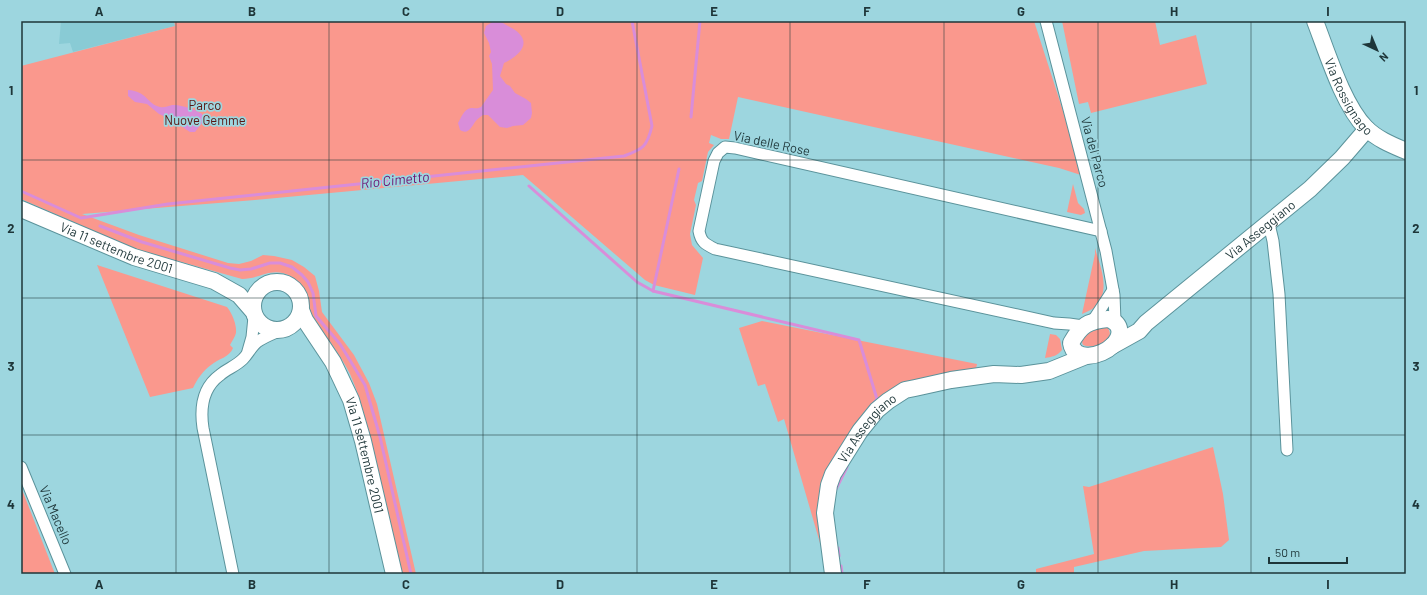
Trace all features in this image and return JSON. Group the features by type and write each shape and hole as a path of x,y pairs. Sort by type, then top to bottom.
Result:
{"street":[{"name":"Via del Parco","path":"1046,21 1106,251 1117,323"},
{"name":"Via Rossignago","path":"1315,21 1347,101 1356,117 1367,129 1386,142 1406,151"},
{"name":"Via Asseggiano","path":"833,574 825,513 829,485 833,474 860,431 877,410 904,390 964,378 994,374 1021,375 1049,371 1086,356 1101,353 1139,331 1146,323 1269,224 1328,173 1367,129"},
{"name":"Via delle Rose","path":"1087,324 1054,323 715,249 706,245 700,238 699,231 714,161 718,153 725,147 735,148 1101,231"},
{"name":"Via 11 settembre 2001","path":"21,209 134,257 214,281 261,287 275,282 282,282 289,285 299,296 301,310 305,320 333,362 351,400 363,441 394,574"},
{"path":"1269,224 1274,241 1279,294 1287,450"},
{"name":"Via 11 settembre 2001","path":"214,281 238,295 253,313 258,323 264,328 271,330 297,331 319,342"},
{"path":"248,351 252,337 254,297 261,287"},
{"path":"1087,324 1113,290"},
{"path":"233,574 201,414 202,403 205,393 212,382 219,375 242,359 256,343 294,324 301,310"},
{"name":"Via Asseggiano","path":"1009,374 1057,362 1063,359 1072,345 1077,333 1087,324 1108,319 1134,327 1146,323"},
{"path":"1054,323 1067,334 1077,354 1086,356"},
{"path":"1112,346 1117,340 1119,333 1117,323"},
{"name":"Via Macello","path":"21,466 65,574"}],"shaded area":[{"path":"61,21 174,21 175,26 73,52 70,43 59,44"},
{"path":"494,21 501,22 516,31 521,35 523,40 521,50 517,55 504,63 500,76 515,93 531,103 531,118 523,125 507,128 500,127 488,115 483,115 469,130 465,132 460,130 458,123 463,114 466,110 471,108 481,107 493,90 492,64 489,56 491,52 489,43 484,33 486,26"},
{"path":"128,90 143,95 156,105 162,107 176,105 186,107 204,115 206,118 195,132 190,132 172,120 159,114 147,104 135,102 128,96"}],"green space":[{"name":"Parco Nuove Gemme","path":"174,21 1034,21 1084,176 1059,168 738,97 729,139 721,139 711,135 709,143 714,145 708,152 702,181 698,183 694,200 696,205 690,234 692,245 703,258 695,295 654,285 645,280 523,175 255,200 82,214 139,235 228,263 239,264 251,261 263,255 274,256 292,260 315,276 322,312 354,355 369,383 377,404 416,574 402,574 359,396 344,362 313,319 304,291 298,281 278,272 242,279 135,249 21,199 21,66 175,26"},
{"path":"1062,21 1155,21 1160,45 1196,35 1207,84 1091,113 1088,102 1079,104"},
{"path":"1073,184 1078,203 1084,209 1085,213 1081,215 1067,212"},
{"path":"1095,248 1103,278 1103,293 1096,306 1082,314 1095,254"},
{"path":"97,265 227,307 231,312 236,326 236,334 230,345 233,348 227,356 205,370 198,378 193,388 150,397"},
{"path":"762,321 977,364 975,373 888,405 832,480 822,550 784,419 778,422 765,384 758,386 739,328"},
{"path":"1107,327 1110,332 1109,336 1103,343 1093,346 1083,345 1083,338 1088,332"},
{"path":"1050,334 1056,335 1060,339 1062,350 1054,356 1045,358"},
{"path":"1213,447 1223,494 1229,540 1221,547 1144,551 1074,567 1074,574 1036,574 1036,569 1094,554 1083,486 1089,487"},
{"path":"21,487 55,574 21,574"}],"waterway":[{"name":"Rio Cimetto","path":"21,191 81,218 168,204 624,156 640,149 646,143 652,126 632,21"},
{"path":"691,117 700,21"},
{"path":"653,291 679,169"},
{"path":"529,186 637,282 653,291 859,340 877,399 873,404"},
{"path":"100,226 142,242 230,268 240,270 251,269 270,263 280,263 292,267 302,275 308,282 313,293 316,316 340,344 365,385 380,437 411,574"},
{"path":"835,491 847,467"},
{"path":"838,548 839,556"},
{"path":"841,566 842,574"}]}
